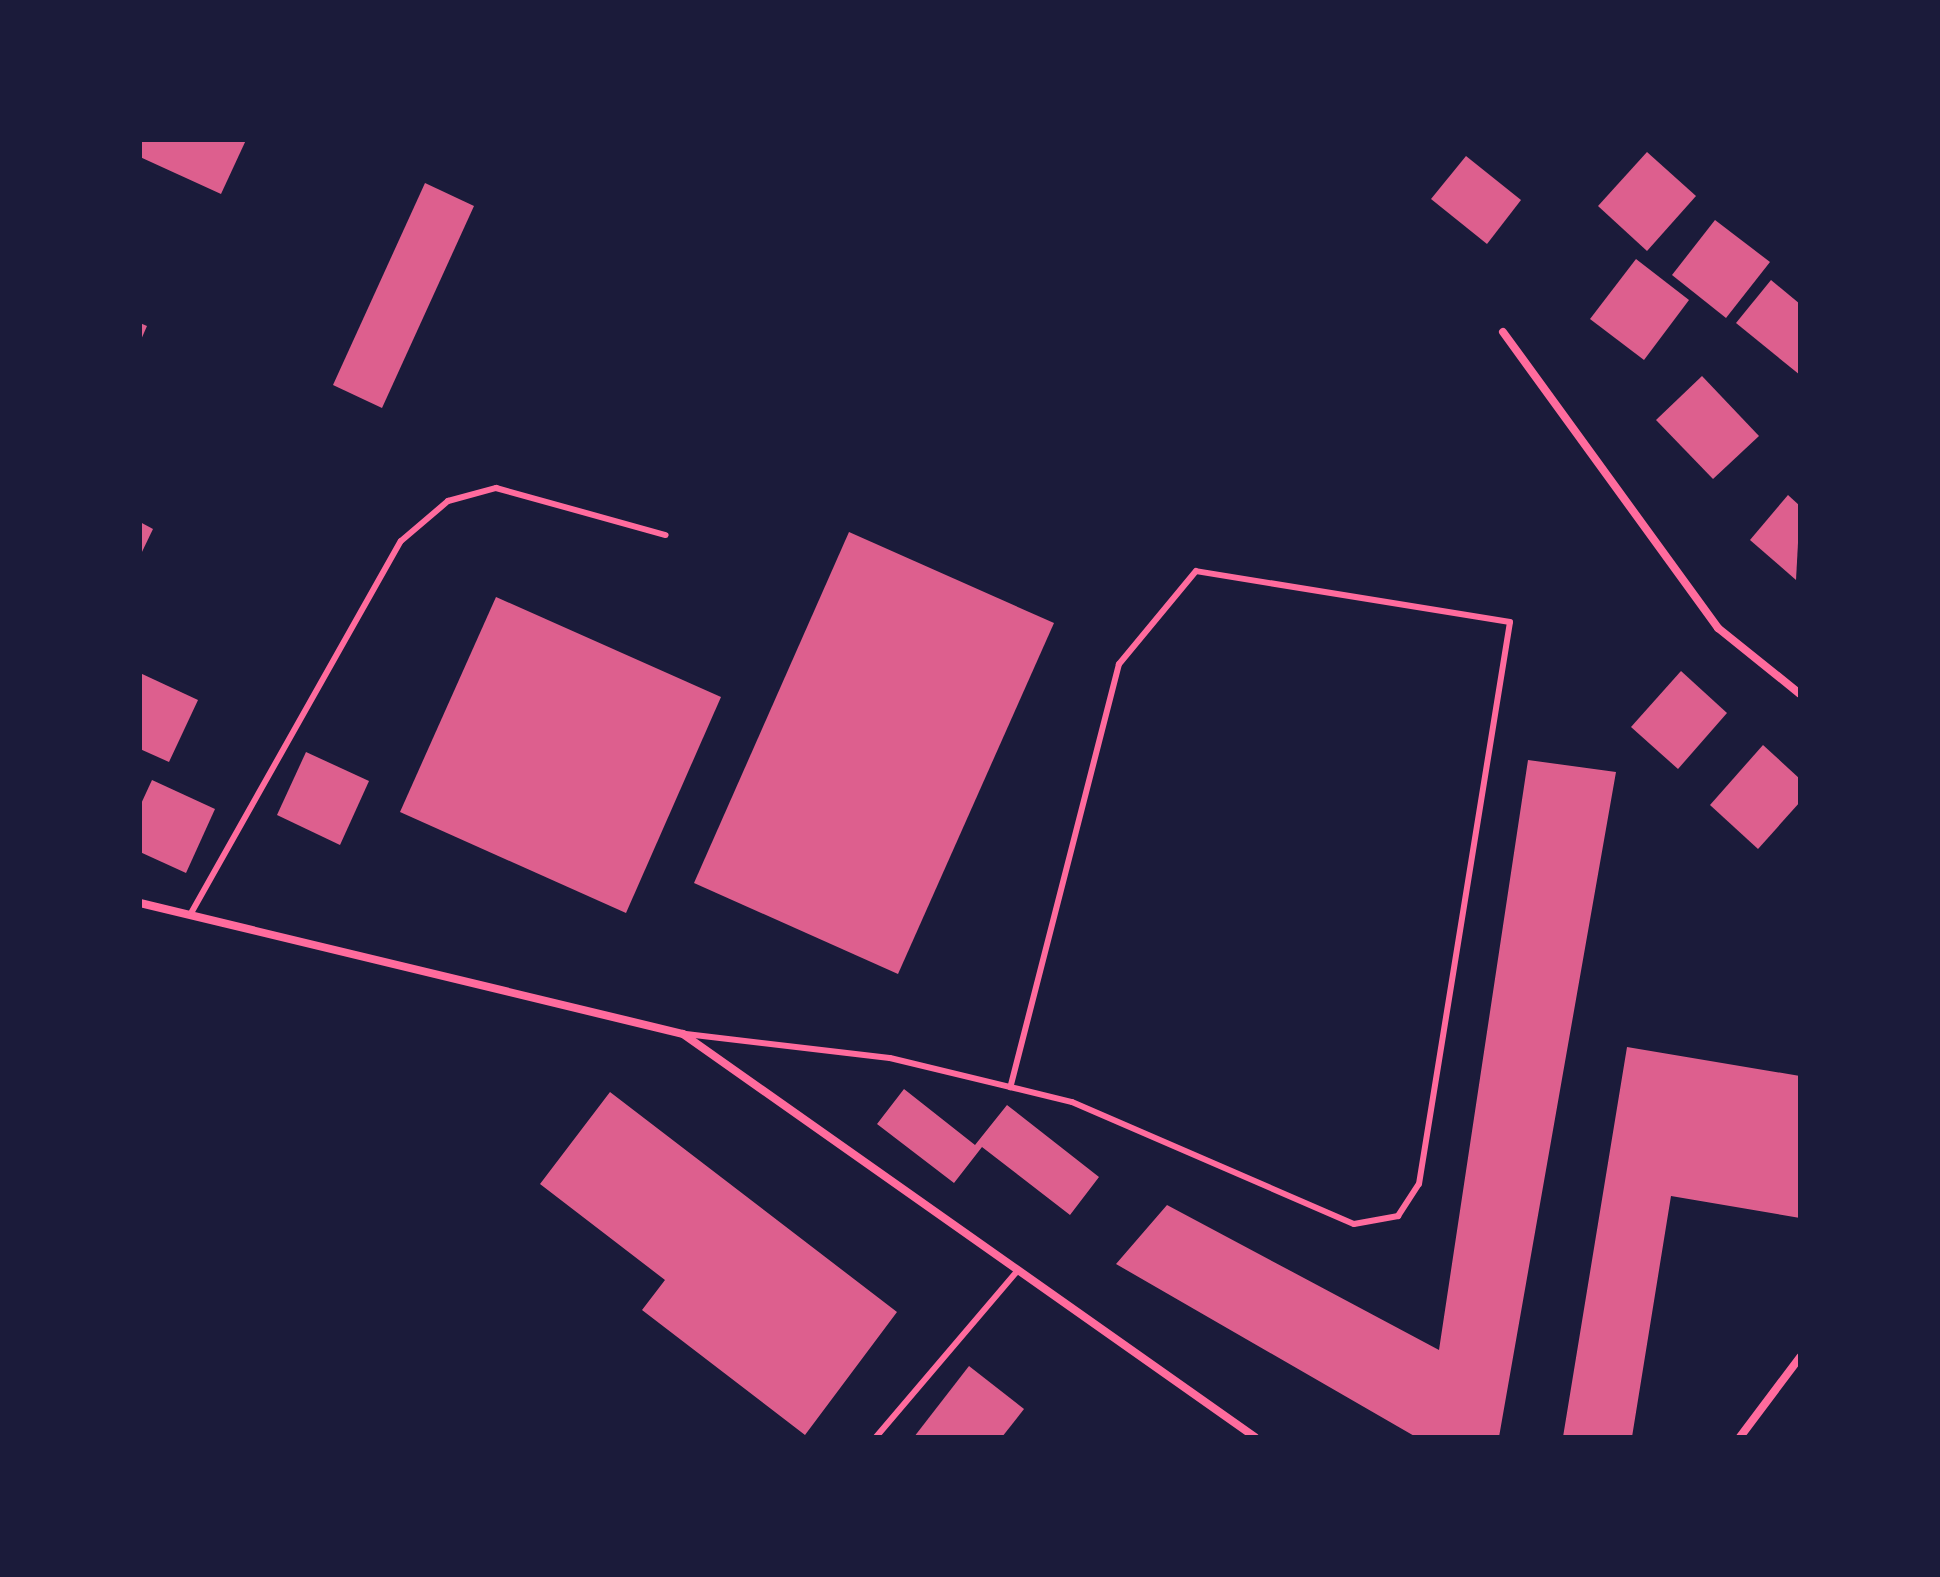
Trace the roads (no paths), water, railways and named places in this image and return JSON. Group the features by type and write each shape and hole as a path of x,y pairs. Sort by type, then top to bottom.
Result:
{"street":[{"path":"1503,332 1718,628 1800,694"},
{"path":"140,903 683,1034 1255,1437"},
{"path":"1740,1437 1800,1357"}],"lane":[{"path":"190,915 401,541 448,501 496,488 666,535"},
{"path":"683,1034 890,1058 1072,1102 1354,1224 1398,1216 1419,1184 1510,622 1196,571 1119,664 1010,1087"},
{"path":"876,1437 1018,1270"}]}
